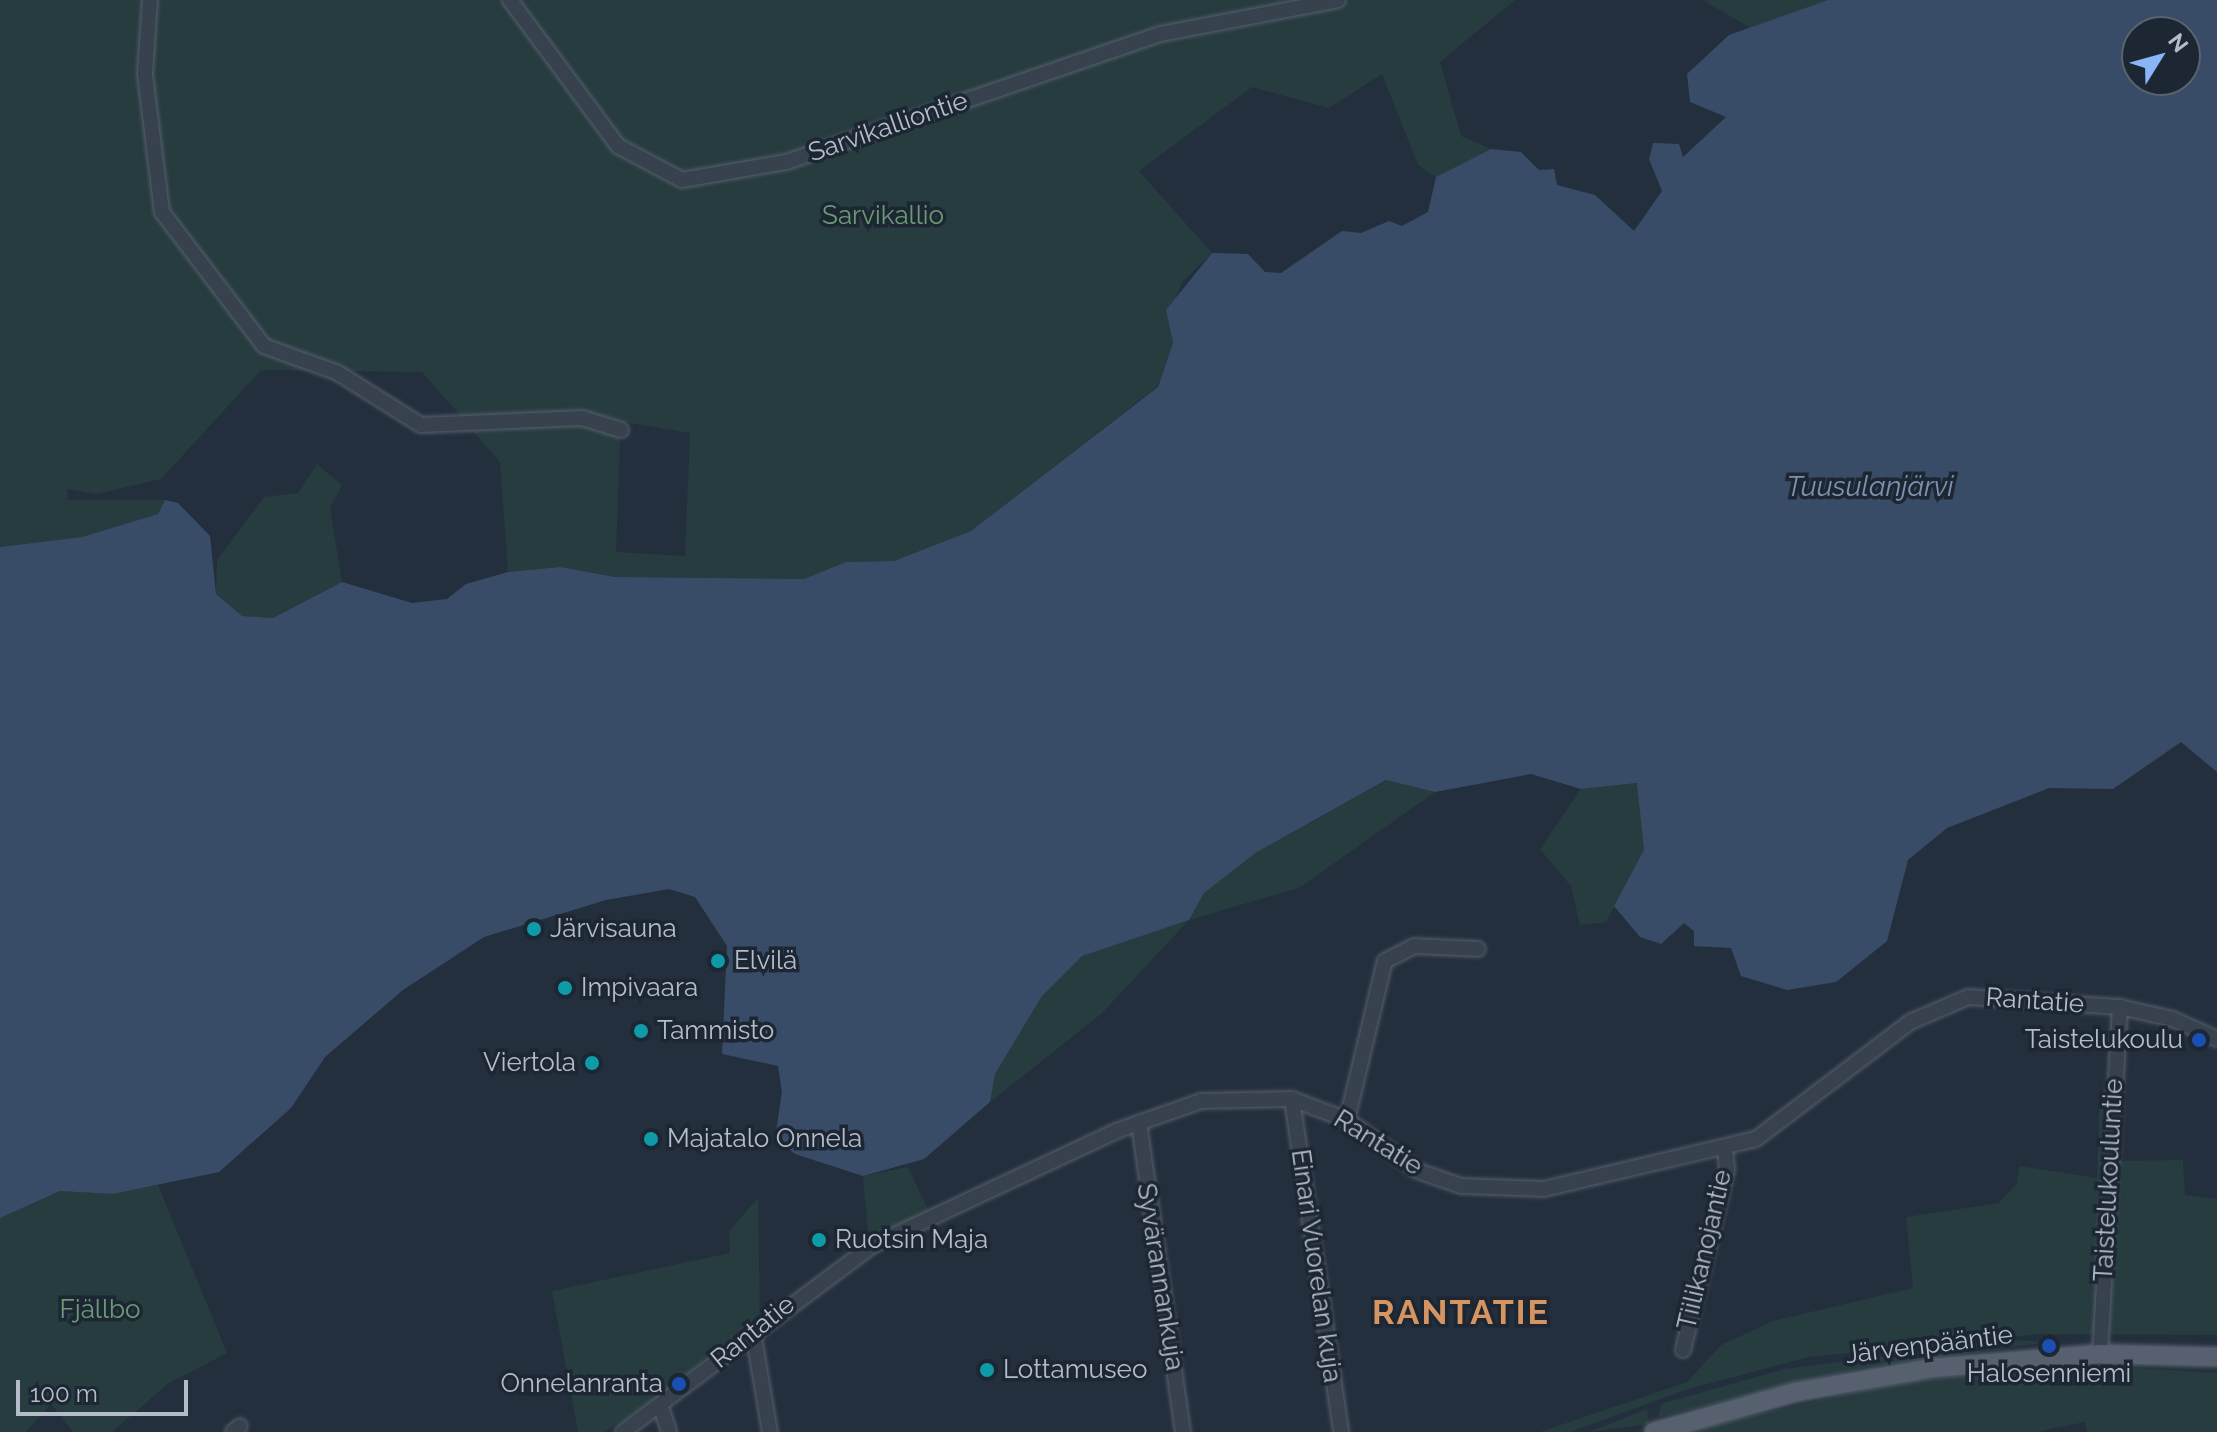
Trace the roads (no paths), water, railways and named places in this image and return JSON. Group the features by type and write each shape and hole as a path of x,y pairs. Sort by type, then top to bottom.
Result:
{"main road":[{"name":"Järvenpääntie","path":"1658,1431 1886,1374 2100,1354 2217,1357"}],"street":[{"path":"150,0 145,74 162,212 264,346 338,373 421,425 582,418 621,430"},
{"name":"Sarvikalliontie","path":"510,0 618,146 682,180 786,162 1160,34 1338,0"},
{"path":"1347,1120 1385,961 1414,946 1478,949"},
{"name":"Rantatie","path":"623,1432 661,1407 753,1332 873,1245 1139,1123 1201,1101 1292,1099 1347,1120 1418,1171 1461,1186 1506,1190 1585,1181 1725,1149 1787,1121 1935,1007 1991,995 2120,1007 2173,1019 2217,1039"},
{"name":"Taistelukouluntie","path":"2100,1354 2120,1007"},
{"name":"Einari Vuorelan kuja","path":"1292,1099 1341,1432"},
{"name":"Syvärannankuja","path":"1139,1123 1183,1432"},
{"name":"Tiilikanojantie","path":"1683,1350 1727,1170 1725,1149"},
{"path":"753,1332 770,1432"},
{"path":"661,1407 669,1432"}],"water":[{"name":"Tuusulanjärvi","path":"1828,0 2217,0 2217,772 2181,742 2113,789 2049,788 1947,828 1908,860 1887,941 1836,982 1787,990 1741,976 1731,948 1694,946 1694,931 1684,923 1661,944 1640,937 1614,906 1644,850 1637,783 1581,789 1531,774 1435,792 1386,780 1257,852 1204,893 1189,920 1082,956 1042,996 995,1074 990,1102 924,1159 863,1176 795,1154 775,1138 782,1092 778,1066 722,1054 727,946 695,897 669,889 606,900 484,937 403,990 325,1057 291,1108 219,1172 113,1194 60,1191 0,1218 0,547 82,537 158,514 165,500 178,503 210,536 216,594 242,616 273,618 342,582 412,603 447,599 466,584 508,572 560,567 615,577 804,579 846,562 894,561 971,531 1158,387 1173,343 1166,310 1212,253 1248,254 1265,272 1281,273 1342,231 1361,233 1389,221 1402,226 1428,212 1436,177 1491,149 1521,152 1539,170 1554,169 1557,185 1595,195 1634,231 1662,191 1649,159 1653,143 1679,144 1683,157 1726,117 1690,102 1687,74 1729,35"}],"place":[{"name":"Järvisauna","path":"534,929"},
{"name":"Elvilä","path":"718,961"},
{"name":"Impivaara","path":"565,988"},
{"name":"Tammisto","path":"641,1031"},
{"name":"Taistelukoulu","path":"2199,1040"},
{"name":"Viertola","path":"592,1063"},
{"name":"Majatalo Onnela","path":"651,1139"},
{"name":"Ruotsin Maja","path":"819,1240"},
{"name":"Halosenniemi","path":"2049,1346"},
{"name":"Lottamuseo","path":"987,1370"},
{"name":"Onnelanranta","path":"679,1384"}],"district":[{"name":"RANTATIE","path":"1461,1313"}],"park label":[{"name":"Sarvikallio","path":"883,216"},
{"name":"Fjällbo","path":"100,1310"}]}
